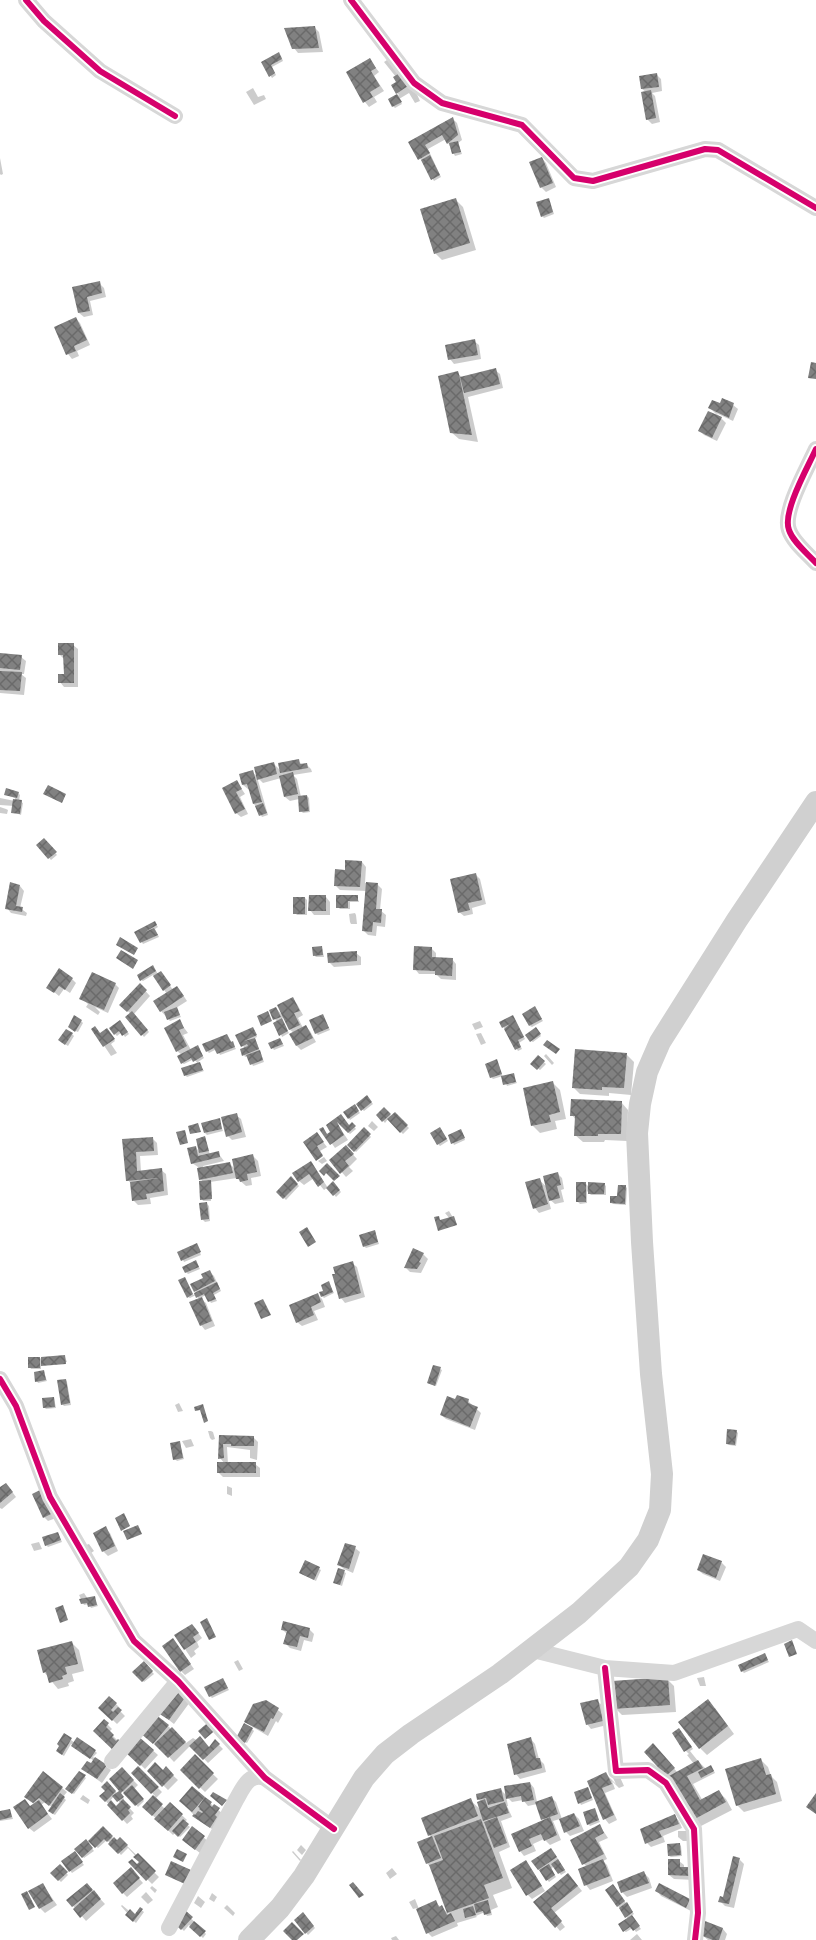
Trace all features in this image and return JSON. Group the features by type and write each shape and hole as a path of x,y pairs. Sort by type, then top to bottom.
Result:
{"main road":[{"path":"249,1940 280,1908 304,1876 364,1778 385,1754 533,1650 604,1592 628,1568 648,1540 660,1510 662,1474 651,1374 637,1133 647,1072 660,1042 736,920 816,802"}],"street":[{"path":"26,0 44,21 100,71 175,116"},
{"path":"351,0 414,83 442,103 522,125 574,178 593,181 705,149 718,150 816,208"},
{"path":"816,449 790,507 788,528 795,540 816,562"},
{"path":"0,1379 16,1406 50,1497 134,1641 178,1681 265,1778 334,1829"},
{"path":"533,1650 605,1668 674,1673 798,1629 816,1641"},
{"path":"605,1668 615,1772 648,1770 666,1783 694,1829 698,1912 695,1940"},
{"path":"112,1761 178,1681"},
{"path":"169,1928 236,1800 252,1777 265,1778"}],"building":[{"path":"315,26 319,48 292,49 284,28"},
{"path":"279,52 282,59 271,65 275,73 269,77 261,62"},
{"path":"370,58 376,68 371,71 380,86 370,92 373,97 363,103 346,72"},
{"path":"403,71 411,84 396,94 391,85 396,82 393,77"},
{"path":"657,73 659,87 641,89 639,76"},
{"path":"651,90 656,118 646,120 641,92"},
{"path":"397,94 402,102 392,107 388,99"},
{"path":"453,117 458,135 447,144 442,135 425,145 430,153 418,160 408,142"},
{"path":"458,141 461,152 452,154 449,143"},
{"path":"430,155 440,175 431,180 421,160"},
{"path":"542,157 553,183 540,188 529,162"},
{"path":"456,198 470,243 434,254 420,209"},
{"path":"549,198 553,212 541,217 536,202"},
{"path":"100,281 102,293 87,297 90,311 78,313 72,287"},
{"path":"76,317 87,340 74,346 76,351 66,355 54,327"},
{"path":"475,339 478,355 448,360 445,345"},
{"path":"811,362 816,363 816,379 808,378"},
{"path":"496,368 500,384 464,393 460,377"},
{"path":"458,371 472,435 450,433 438,376"},
{"path":"722,398 734,403 729,418 708,408 712,400 720,403"},
{"path":"708,411 722,417 712,438 698,431"},
{"path":"58,643 74,643 74,683 58,683 58,674 64,674 63,655 58,655"},
{"path":"0,653 22,655 20,670 0,668"},
{"path":"0,671 22,672 20,691 0,690"},
{"path":"299,759 300,764 307,763 308,768 280,773 278,763"},
{"path":"274,762 277,774 257,780 254,767"},
{"path":"253,770 262,802 253,804 247,784 242,785 239,774"},
{"path":"293,772 298,794 284,797 279,776"},
{"path":"237,780 242,789 236,792 245,809 235,814 222,788"},
{"path":"48,785 66,794 62,803 43,794"},
{"path":"6,788 19,792 17,798 4,795"},
{"path":"307,795 309,811 299,812 298,796"},
{"path":"13,799 22,800 20,814 11,813"},
{"path":"263,803 267,813 259,816 255,806"},
{"path":"44,838 57,852 48,859 36,845"},
{"path":"345,860 362,861 360,887 334,886 335,869 345,870"},
{"path":"476,873 482,900 468,903 470,910 458,913 450,879"},
{"path":"10,882 20,885 16,906 23,907 22,912 5,909"},
{"path":"366,882 378,883 376,909 382,909 381,923 373,922 372,932 362,931"},
{"path":"309,895 326,895 326,911 308,911"},
{"path":"336,895 358,895 358,901 348,901 348,908 336,908"},
{"path":"293,897 305,897 305,914 293,914"},
{"path":"155,921 157,925 145,932 154,928 158,935 140,943 134,932"},
{"path":"120,937 138,948 134,955 116,945"},
{"path":"322,946 323,955 313,956 312,947"},
{"path":"414,946 432,947 432,957 453,958 452,976 435,975 435,971 413,970"},
{"path":"121,950 138,960 133,969 116,958"},
{"path":"357,951 357,961 328,963 327,953"},
{"path":"153,965 156,971 140,981 137,975"},
{"path":"59,968 73,978 65,990 59,986 54,993 46,988"},
{"path":"161,971 171,985 163,991 153,976"},
{"path":"92,972 116,983 104,1010 79,999"},
{"path":"140,983 147,990 127,1012 119,1005"},
{"path":"177,986 184,996 160,1012 153,1001"},
{"path":"293,997 300,1011 294,1013 300,1025 289,1030 277,1005"},
{"path":"535,1006 542,1019 529,1026 522,1014"},
{"path":"177,1007 180,1015 167,1020 164,1012"},
{"path":"276,1007 281,1017 273,1020 269,1010"},
{"path":"132,1011 148,1030 141,1036 125,1017"},
{"path":"268,1011 272,1021 261,1026 257,1016"},
{"path":"323,1014 329,1028 315,1034 309,1020"},
{"path":"74,1015 82,1020 75,1032 68,1027"},
{"path":"513,1015 524,1037 518,1040 521,1047 515,1050 504,1029 510,1024 502,1028 499,1022"},
{"path":"282,1018 288,1031 279,1036 273,1023"},
{"path":"180,1019 184,1028 179,1030 187,1046 176,1052 164,1028"},
{"path":"120,1020 128,1032 122,1036 119,1031 114,1035 109,1028"},
{"path":"306,1025 313,1038 296,1046 289,1034"},
{"path":"95,1026 100,1033 107,1028 115,1039 103,1047 91,1029"},
{"path":"253,1027 257,1035 244,1041 255,1038 259,1049 242,1056 240,1049 248,1046 247,1044 241,1047 235,1035"},
{"path":"536,1027 541,1034 530,1042 525,1035"},
{"path":"66,1029 73,1033 65,1045 58,1040"},
{"path":"227,1034 235,1047 217,1054 214,1048 206,1052 202,1044"},
{"path":"280,1038 283,1044 271,1049 268,1043"},
{"path":"547,1040 560,1049 556,1054 543,1045"},
{"path":"198,1045 203,1056 193,1062 191,1058 181,1064 177,1056"},
{"path":"575,1049 627,1053 624,1088 602,1087 602,1090 572,1088"},
{"path":"260,1050 263,1060 250,1065 246,1055"},
{"path":"538,1055 545,1061 537,1070 530,1064"},
{"path":"497,1059 502,1074 490,1078 485,1064"},
{"path":"200,1062 203,1070 184,1076 181,1068"},
{"path":"514,1073 516,1082 503,1085 501,1076"},
{"path":"553,1081 560,1112 549,1115 551,1122 531,1126 523,1088"},
{"path":"367,1095 372,1102 361,1111 356,1104"},
{"path":"571,1099 622,1101 621,1134 574,1136 575,1116 570,1116"},
{"path":"355,1104 359,1111 348,1119 343,1112"},
{"path":"384,1107 391,1114 382,1122 376,1115"},
{"path":"395,1112 408,1125 400,1133 387,1119"},
{"path":"237,1113 242,1132 226,1137 221,1117"},
{"path":"341,1114 349,1125 352,1122 356,1126 348,1133 337,1122 344,1135 330,1145 319,1129 323,1127 327,1134 330,1132 326,1125"},
{"path":"220,1118 222,1129 204,1133 201,1123"},
{"path":"198,1123 201,1132 190,1134 188,1126"},
{"path":"364,1127 371,1134 354,1152 347,1145"},
{"path":"440,1127 447,1139 437,1145 430,1133"},
{"path":"461,1129 465,1138 451,1144 448,1135"},
{"path":"185,1130 188,1143 180,1145 176,1132"},
{"path":"317,1132 324,1142 317,1146 323,1156 316,1161 303,1142"},
{"path":"205,1136 209,1151 199,1153 196,1139"},
{"path":"153,1137 154,1151 136,1152 137,1171 162,1168 164,1191 146,1194 147,1199 132,1201 130,1182 159,1178 126,1181 122,1139"},
{"path":"346,1145 354,1154 345,1161 349,1166 340,1174 329,1160"},
{"path":"196,1146 198,1156 219,1151 220,1157 191,1164 187,1148"},
{"path":"253,1154 257,1172 247,1174 248,1180 240,1182 236,1179 232,1159"},
{"path":"311,1161 324,1182 318,1187 309,1174 298,1182 292,1173"},
{"path":"230,1162 233,1173 199,1180 197,1168"},
{"path":"327,1163 340,1176 334,1181 326,1173 324,1176 319,1171"},
{"path":"558,1172 561,1185 557,1186 560,1198 549,1201 543,1176"},
{"path":"291,1176 298,1184 283,1199 276,1192"},
{"path":"540,1178 548,1204 533,1209 525,1182"},
{"path":"211,1180 212,1199 200,1200 199,1181"},
{"path":"333,1181 340,1190 333,1196 326,1188"},
{"path":"576,1182 586,1182 586,1202 576,1202"},
{"path":"588,1182 605,1183 604,1194 588,1194"},
{"path":"618,1185 626,1185 625,1204 610,1203 610,1196 617,1196"},
{"path":"207,1202 209,1219 201,1220 199,1203"},
{"path":"439,1216 440,1220 454,1216 457,1225 438,1231 434,1217"},
{"path":"307,1227 316,1242 308,1247 299,1232"},
{"path":"375,1230 378,1242 363,1247 359,1235"},
{"path":"197,1243 201,1252 181,1261 177,1252"},
{"path":"413,1248 424,1253 419,1262 421,1263 417,1269 404,1268"},
{"path":"196,1260 199,1267 185,1273 182,1267"},
{"path":"353,1261 361,1293 339,1299 332,1274 335,1274 333,1267"},
{"path":"210,1270 215,1281 194,1292 190,1284 203,1278 201,1274"},
{"path":"185,1277 193,1294 187,1298 178,1280"},
{"path":"329,1281 333,1292 321,1297 319,1292 323,1291 321,1285"},
{"path":"217,1282 220,1289 213,1293 216,1299 208,1302 204,1294 196,1298 194,1293"},
{"path":"318,1293 321,1302 311,1307 314,1315 296,1323 289,1305"},
{"path":"202,1297 212,1321 200,1326 189,1302"},
{"path":"263,1299 271,1315 261,1319 254,1303"},
{"path":"65,1355 66,1364 41,1366 41,1357"},
{"path":"28,1357 40,1357 40,1368 28,1368"},
{"path":"433,1365 441,1367 435,1386 427,1383"},
{"path":"44,1370 46,1380 35,1382 34,1372"},
{"path":"66,1379 70,1403 61,1405 57,1380"},
{"path":"457,1395 469,1399 468,1403 478,1407 470,1427 440,1415 447,1396 455,1399"},
{"path":"54,1397 55,1407 43,1408 42,1398"},
{"path":"203,1404 208,1421 204,1423 200,1410 195,1411 194,1407"},
{"path":"727,1429 737,1430 735,1445 726,1444"},
{"path":"219,1435 254,1436 254,1446 223,1444 224,1458 218,1459"},
{"path":"180,1441 183,1458 173,1460 170,1443"},
{"path":"217,1462 256,1462 256,1473 217,1473"},
{"path":"6,1483 13,1492 0,1503 0,1487"},
{"path":"42,1489 53,1513 43,1518 32,1494"},
{"path":"124,1513 130,1526 121,1531 115,1518"},
{"path":"138,1525 142,1534 127,1540 123,1531"},
{"path":"106,1526 115,1546 102,1552 93,1533"},
{"path":"58,1532 61,1540 45,1546 42,1537"},
{"path":"345,1543 356,1546 349,1569 337,1565"},
{"path":"703,1554 722,1561 716,1578 697,1570"},
{"path":"305,1560 320,1567 314,1580 299,1573"},
{"path":"338,1568 345,1570 340,1585 333,1583"},
{"path":"95,1596 97,1605 88,1607 87,1603 81,1604 79,1599"},
{"path":"63,1605 68,1620 60,1623 55,1608"},
{"path":"207,1618 216,1637 209,1640 200,1622"},
{"path":"283,1621 310,1628 308,1638 300,1636 297,1647 283,1644 287,1631 281,1630"},
{"path":"192,1624 199,1633 193,1637 196,1642 184,1650 174,1635"},
{"path":"173,1638 191,1664 180,1672 162,1646"},
{"path":"792,1640 797,1654 789,1657 784,1644"},
{"path":"72,1641 78,1664 65,1667 67,1674 62,1676 63,1679 49,1683 46,1672 43,1673 37,1650"},
{"path":"765,1653 768,1660 741,1672 738,1665"},
{"path":"144,1661 153,1671 142,1682 132,1672"},
{"path":"668,1677 670,1705 613,1709 612,1681"},
{"path":"223,1678 228,1688 209,1697 204,1687"},
{"path":"176,1689 186,1696 169,1720 158,1713"},
{"path":"109,1696 117,1703 111,1710 113,1712 118,1707 122,1710 112,1721 98,1708"},
{"path":"598,1699 603,1721 586,1725 580,1703"},
{"path":"708,1699 728,1726 699,1749 678,1722"},
{"path":"266,1700 279,1708 264,1732 244,1722 253,1704"},
{"path":"155,1714 169,1725 153,1744 139,1732"},
{"path":"104,1719 109,1723 106,1727 114,1735 112,1737 122,1743 114,1751 93,1731"},
{"path":"211,1720 218,1728 205,1739 198,1731"},
{"path":"244,1723 253,1728 245,1743 236,1738"},
{"path":"172,1727 186,1742 168,1758 154,1744"},
{"path":"679,1728 692,1747 684,1752 672,1733"},
{"path":"64,1733 72,1738 62,1755 56,1751 59,1746 57,1744"},
{"path":"138,1736 154,1750 140,1766 124,1751"},
{"path":"200,1736 209,1747 215,1739 220,1744 203,1760 189,1746"},
{"path":"77,1737 96,1750 90,1759 71,1746"},
{"path":"531,1737 536,1758 540,1758 542,1768 514,1775 507,1744"},
{"path":"653,1743 675,1768 666,1776 644,1752"},
{"path":"195,1754 214,1773 199,1789 180,1770"},
{"path":"95,1757 107,1765 97,1779 81,1769 87,1761 91,1763"},
{"path":"761,1758 766,1775 771,1774 776,1794 736,1806 725,1769"},
{"path":"698,1760 703,1768 687,1776 700,1800 719,1790 726,1802 693,1820 669,1776"},
{"path":"155,1762 163,1770 166,1766 174,1775 162,1787 147,1771"},
{"path":"711,1765 714,1771 701,1778 698,1772"},
{"path":"138,1766 159,1787 151,1794 131,1773"},
{"path":"122,1767 134,1780 121,1793 124,1797 117,1802 112,1796 119,1791 109,1779"},
{"path":"43,1771 63,1787 49,1806 39,1798 33,1803 24,1797"},
{"path":"79,1771 86,1775 72,1794 65,1789"},
{"path":"606,1772 612,1784 602,1788 614,1815 603,1820 587,1781"},
{"path":"107,1781 116,1791 105,1802 99,1796 105,1791 101,1787"},
{"path":"530,1782 534,1800 522,1802 521,1796 506,1799 504,1786"},
{"path":"132,1785 144,1799 135,1806 123,1793"},
{"path":"192,1786 205,1797 192,1812 179,1801"},
{"path":"588,1787 592,1798 578,1804 574,1792"},
{"path":"501,1788 504,1801 488,1805 486,1798 477,1800 476,1794"},
{"path":"213,1792 227,1800 222,1806 210,1796"},
{"path":"60,1793 65,1797 53,1814 48,1811"},
{"path":"816,1793 816,1814 806,1807"},
{"path":"153,1795 163,1804 152,1816 142,1807"},
{"path":"552,1796 558,1814 541,1820 535,1802"},
{"path":"205,1797 212,1802 210,1805 212,1807 214,1804 220,1808 210,1828 192,1816 198,1811 203,1812 198,1807"},
{"path":"471,1798 478,1816 428,1836 421,1818"},
{"path":"25,1799 30,1806 39,1800 48,1814 28,1829 13,1807"},
{"path":"123,1799 131,1807 128,1810 130,1813 122,1821 107,1805 111,1800 116,1806"},
{"path":"485,1799 488,1808 505,1802 509,1813 483,1821 477,1802"},
{"path":"170,1802 183,1814 168,1831 154,1819"},
{"path":"595,1808 599,1820 587,1825 583,1812"},
{"path":"10,1809 12,1817 0,1820 0,1811"},
{"path":"574,1813 580,1826 564,1833 559,1819"},
{"path":"675,1814 679,1824 659,1831 662,1837 645,1844 640,1829"},
{"path":"497,1817 507,1843 494,1848 484,1822"},
{"path":"550,1817 557,1835 544,1841 541,1834 529,1839 532,1846 519,1852 511,1834"},
{"path":"183,1819 189,1824 178,1837 172,1831"},
{"path":"481,1819 503,1878 484,1885 489,1898 447,1913 429,1865 443,1860 434,1836"},
{"path":"600,1824 604,1833 595,1838 604,1854 582,1865 570,1840"},
{"path":"103,1826 113,1836 107,1842 104,1839 95,1848 88,1841"},
{"path":"192,1826 205,1836 195,1850 182,1840"},
{"path":"432,1836 441,1858 426,1864 417,1842"},
{"path":"114,1837 117,1840 120,1837 128,1845 118,1854 108,1844"},
{"path":"86,1839 93,1848 82,1858 74,1849"},
{"path":"680,1843 681,1855 668,1856 667,1844"},
{"path":"551,1848 557,1857 538,1870 531,1861"},
{"path":"177,1849 187,1854 183,1862 173,1857"},
{"path":"75,1851 83,1862 69,1872 61,1861"},
{"path":"138,1853 156,1871 146,1881 128,1862 132,1859 137,1864 139,1862 133,1857"},
{"path":"733,1856 740,1858 729,1904 718,1902 720,1896 723,1897"},
{"path":"558,1859 565,1870 558,1874 551,1864"},
{"path":"603,1859 610,1876 584,1886 578,1869"},
{"path":"668,1859 680,1859 680,1867 691,1867 691,1876 668,1875"},
{"path":"526,1860 542,1886 526,1896 510,1870"},
{"path":"171,1861 191,1870 185,1884 165,1875"},
{"path":"60,1864 68,1872 58,1881 50,1873"},
{"path":"549,1864 555,1875 546,1881 539,1870"},
{"path":"131,1867 140,1878 122,1894 113,1883"},
{"path":"644,1871 649,1883 621,1893 617,1882"},
{"path":"568,1873 578,1886 551,1908 562,1921 555,1928 533,1902"},
{"path":"353,1882 364,1895 359,1898 349,1885"},
{"path":"43,1883 53,1901 39,1909 28,1891"},
{"path":"87,1883 93,1890 72,1907 66,1900"},
{"path":"659,1883 690,1899 686,1908 655,1891"},
{"path":"613,1884 625,1901 617,1907 605,1890"},
{"path":"94,1890 101,1899 80,1918 73,1909"},
{"path":"27,1891 35,1907 29,1910 21,1894"},
{"path":"436,1900 439,1907 442,1905 447,1915 451,1913 455,1921 426,1934 416,1909"},
{"path":"488,1900 491,1913 484,1915 483,1911 476,1913 474,1904"},
{"path":"627,1902 633,1912 625,1918 619,1908"},
{"path":"473,1906 476,1915 465,1918 463,1909"},
{"path":"140,1907 143,1909 133,1922 125,1915 130,1909 135,1914"},
{"path":"186,1911 193,1917 181,1930 175,1924"},
{"path":"303,1912 314,1926 305,1934 294,1920"},
{"path":"632,1915 640,1926 633,1931 630,1927 623,1932 618,1924"},
{"path":"194,1921 206,1931 200,1937 189,1927"},
{"path":"705,1921 723,1928 719,1940 700,1935"},
{"path":"292,1922 304,1934 297,1940 292,1940 283,1931"}],"cycle path":[{"path":"26,0 44,21 100,71 175,116"},
{"path":"351,0 414,83 442,103 522,125 574,178 593,181 705,149 718,150 816,208"},
{"path":"816,449 792,501 788,522 794,539 816,563"},
{"path":"0,1379 16,1406 50,1497 134,1641 178,1681 265,1778 334,1829"},
{"path":"605,1668 616,1771 648,1770 666,1783 694,1829 698,1913 695,1940"}]}
